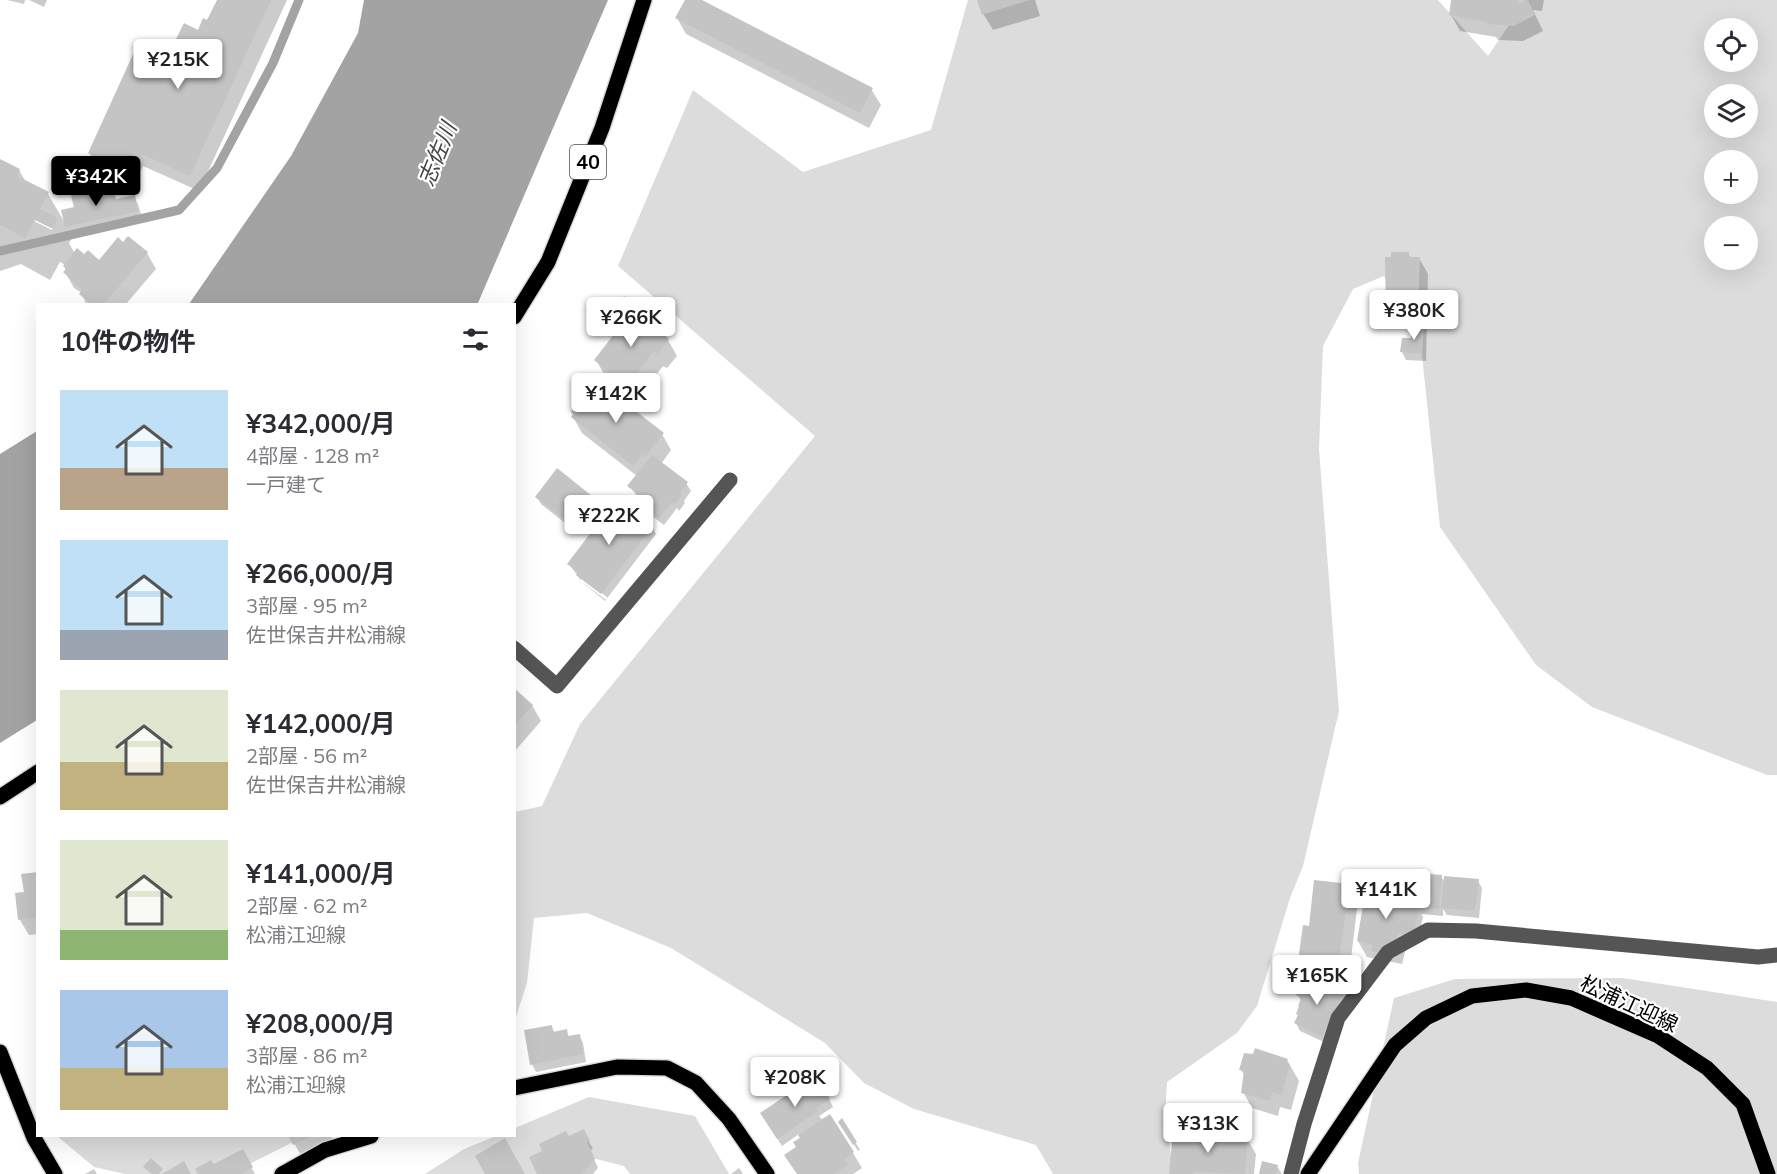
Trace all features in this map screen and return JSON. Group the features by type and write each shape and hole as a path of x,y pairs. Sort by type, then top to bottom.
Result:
{"main road":[{"name":"40","path":"516,314 548,262 602,128 644,0"},
{"path":"0,797 36,773"},
{"name":"松浦江迎線","path":"1308,1174 1395,1045 1426,1018 1472,996 1526,990 1571,998 1658,1036 1707,1068 1743,1104 1768,1174"},
{"path":"0,1052 34,1138 55,1174"},
{"path":"516,1088 617,1067 667,1068 696,1083 729,1119 767,1174"},
{"path":"282,1174 325,1150 368,1137"}],"street":[{"path":"516,650 557,686 730,480"},
{"path":"1292,1174 1304,1124 1338,1018 1388,952 1428,930 1476,932 1758,957 1777,956"}],"shaded area":[{"path":"968,0 1438,0 1488,56 1526,0 1777,0 1777,775 1767,775 1592,707 1536,665 1440,527 1420,336 1384,276 1353,289 1323,346 1319,449 1339,711 1303,866 1290,898 1257,1006 1237,1033 1167,1082 1165,1118 1174,1174 1053,1174 1036,1145 914,1109 864,1083 825,1043 671,948 587,913 534,918 527,983 516,1017 516,812 542,806 580,724 815,436 618,266 693,90 803,172 931,130"},
{"path":"1623,978 1777,1002 1777,1174 1359,1174 1358,1163 1394,998 1455,979"},
{"path":"589,1097 695,1116 729,1174 630,1174 624,1166 588,1157 572,1174 425,1174 464,1149 494,1137 516,1137 516,1128"},
{"path":"58,1137 303,1137 230,1174 125,1174 94,1167"}],"water":[{"name":"志佐川","path":"364,0 608,0 478,303 190,303 291,156 358,33"},
{"path":"36,432 36,721 0,743 0,454"}],"building":[{"path":"217,0 271,0 190,176 134,151 125,170 88,153 140,39 185,59 190,48 175,41 184,23 198,30 203,18 207,20"},
{"path":"685,0 702,0 873,88 860,113 675,18"},
{"path":"977,0 1029,0 982,15"},
{"path":"1451,0 1518,0 1517,4 1528,0 1535,15 1514,26 1487,24 1488,22 1449,15"},
{"path":"0,159 20,169 17,176 49,192 40,209 56,217 54,227 51,228 35,220 25,238 0,225"},
{"path":"93,186 95,197 114,193 116,199 135,195 138,211 65,227 61,210 74,207 70,192"},
{"path":"128,236 148,252 105,303 90,303 79,294 82,290 63,272 66,269 63,266 77,248 84,254 88,250 99,260 118,237 123,242"},
{"path":"1391,252 1409,252 1409,257 1420,257 1418,314 1386,314 1385,257 1391,257"},
{"path":"624,296 636,304 629,313 618,305"},
{"path":"632,311 669,339 657,354 654,351 627,386 594,360"},
{"path":"1412,324 1424,325 1422,354 1400,352 1402,338 1411,338"},
{"path":"596,380 664,433 645,457 642,455 633,466 571,417 573,414 571,412"},
{"path":"652,455 688,482 675,504 672,502 659,518 634,499 638,494 627,486"},
{"path":"557,468 592,496 571,524 535,497"},
{"path":"614,502 626,510 628,507 653,525 601,594 576,575 578,572 567,564"},
{"path":"516,690 533,705 516,724"},
{"path":"36,872 36,917 18,920 15,893 24,892 21,874"},
{"path":"1417,873 1442,875 1439,909 1413,906"},
{"path":"1444,876 1479,879 1475,911 1441,908"},
{"path":"1314,880 1350,884 1336,980 1303,976 1305,962 1298,961 1303,925 1309,926"},
{"path":"1367,880 1391,885 1390,892 1366,886"},
{"path":"1366,888 1413,898 1412,907 1419,908 1413,937 1398,933 1394,949 1384,954 1371,951 1373,945 1357,941"},
{"path":"1304,979 1311,982 1312,980 1323,986 1325,982 1343,990 1322,1037 1294,1023 1298,1015 1296,1014 1298,1006 1303,999 1296,995"},
{"path":"552,1025 553,1032 567,1029 568,1036 580,1034 583,1054 530,1065 524,1030"},
{"path":"1255,1048 1288,1059 1286,1063 1290,1064 1282,1095 1272,1092 1270,1101 1241,1093 1244,1071 1239,1070 1244,1053 1253,1054"},
{"path":"815,1076 830,1099 816,1108 818,1111 777,1139 760,1113"},
{"path":"830,1114 854,1152 844,1159 848,1165 834,1174 797,1174 784,1155 796,1147 793,1142 800,1138 798,1135"},
{"path":"842,1118 857,1142 853,1145 838,1122"},
{"path":"584,1129 595,1159 585,1171 580,1174 537,1174 529,1157 542,1151 539,1144 566,1131 569,1136"},
{"path":"1173,1131 1248,1137 1245,1174 1194,1172 1194,1174 1169,1174"},
{"path":"289,1137 310,1137 293,1145"},
{"path":"505,1138 525,1174 485,1174 475,1156"},
{"path":"243,1149 253,1167 241,1174 198,1174 195,1169 211,1160 214,1164"},
{"path":"151,1158 163,1169 159,1174 152,1174 143,1167"},
{"path":"184,1161 191,1174 161,1174 169,1170"},
{"path":"1262,1161 1278,1165 1276,1174 1259,1174"}],"waterway":[{"path":"0,251 179,210 217,168 273,63 299,0"}]}
